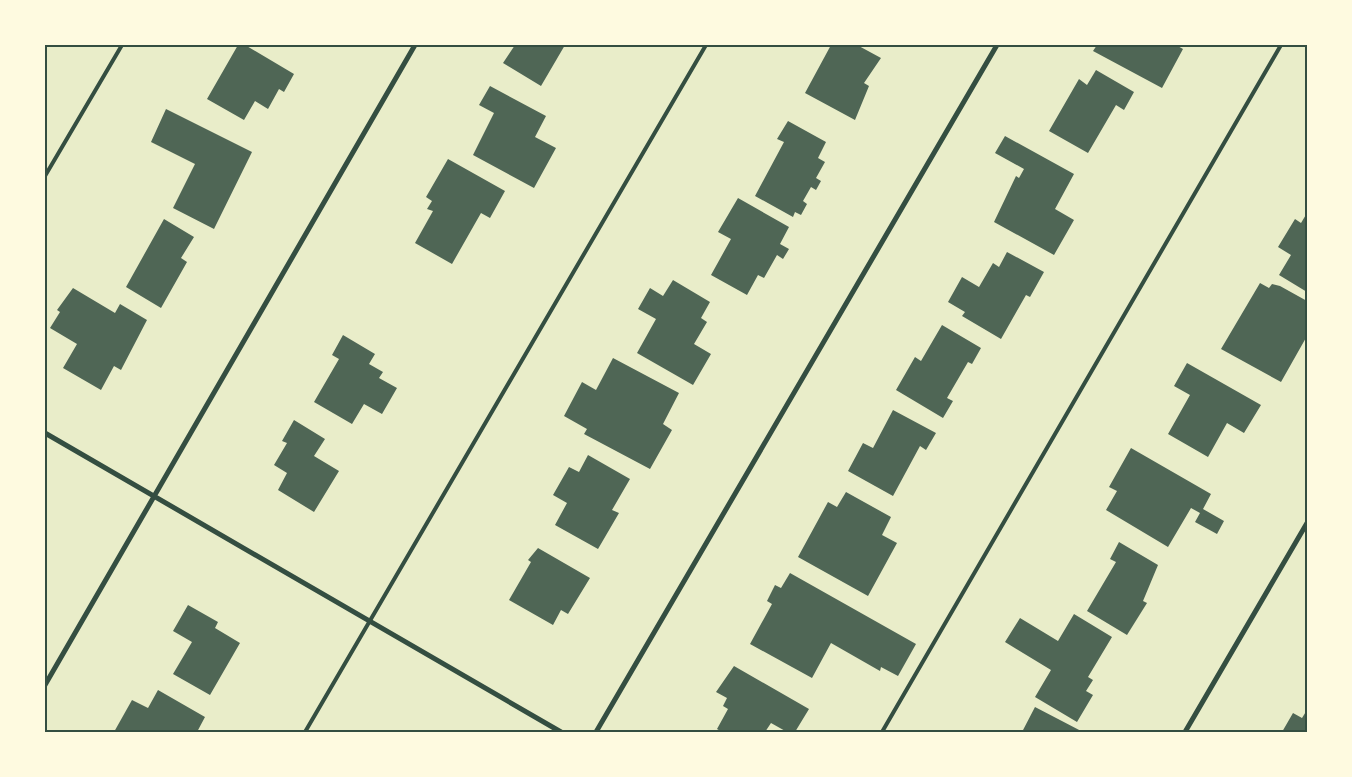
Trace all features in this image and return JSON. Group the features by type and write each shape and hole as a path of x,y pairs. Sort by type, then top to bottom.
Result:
{"street":[{"path":"45,685 415,45"},
{"path":"596,732 997,45"},
{"path":"45,433 561,732"},
{"path":"1185,732 1307,523"}],"lane":[{"path":"45,176 122,45"},
{"path":"305,732 706,45"},
{"path":"882,732 1281,45"}],"building":[{"path":"238,45 245,45 294,74 284,92 279,89 268,109 255,101 244,120 207,99"},
{"path":"515,45 565,45 541,86 503,63"},
{"path":"831,45 857,45 881,58 864,83 869,86 855,120 805,93"},
{"path":"1097,45 1176,45 1183,49 1162,88 1093,51"},
{"path":"1096,70 1134,92 1124,110 1116,105 1088,153 1049,131 1079,79 1087,85"},
{"path":"490,86 546,116 535,137 556,148 534,188 473,155 494,113 479,105"},
{"path":"166,109 252,152 214,229 173,208 195,164 151,142"},
{"path":"788,121 826,142 818,158 825,162 816,178 821,181 816,190 811,187 803,201 807,204 801,215 795,212 793,217 755,196 784,142 777,139"},
{"path":"1005,136 1074,174 1055,209 1074,220 1054,255 994,222 1016,176 1019,178 1024,169 995,153"},
{"path":"448,159 505,191 490,218 481,213 452,264 415,243 433,211 427,209 432,201 426,197"},
{"path":"738,198 789,227 780,244 789,249 783,259 777,255 764,278 758,275 747,295 711,275 731,239 718,232"},
{"path":"1307,213 1307,292 1279,275 1291,255 1278,247 1295,219 1301,223"},
{"path":"164,219 194,237 181,258 187,262 161,308 126,287"},
{"path":"1007,252 1044,272 1030,297 1026,295 1001,339 962,316 965,312 948,302 962,277 979,287 993,263 999,267"},
{"path":"673,280 710,302 701,318 707,322 694,344 711,354 693,385 637,353 656,319 638,309 650,288 663,296"},
{"path":"1260,283 1269,288 1272,284 1280,286 1307,301 1307,316 1305,320 1307,322 1307,336 1281,382 1221,349"},
{"path":"73,288 115,313 120,304 147,320 121,370 114,366 101,390 63,368 77,344 50,328 60,312 57,310"},
{"path":"942,325 981,348 972,364 968,362 947,398 953,401 943,418 896,390 915,357 921,361"},
{"path":"343,335 375,354 369,364 383,372 379,378 397,388 382,414 364,404 352,424 314,402 339,359 332,355"},
{"path":"613,358 679,393 663,424 672,430 650,469 584,434 587,429 564,416 582,382 596,390"},
{"path":"1187,363 1261,405 1244,433 1227,423 1208,457 1168,434 1190,395 1174,386"},
{"path":"893,410 936,433 926,450 920,446 893,496 848,471 863,443 873,448"},
{"path":"294,420 325,439 314,456 339,471 314,512 278,490 287,473 274,465 287,443 282,441"},
{"path":"1131,448 1211,494 1203,509 1224,521 1217,534 1195,522 1200,513 1191,508 1168,547 1106,510 1117,491 1109,487"},
{"path":"588,455 630,479 612,510 619,513 598,549 555,525 567,503 553,495 569,467 579,472"},
{"path":"846,492 891,517 882,535 897,543 868,596 798,557 828,502 837,507"},
{"path":"1119,542 1158,565 1143,601 1147,603 1127,635 1087,611 1116,562 1110,559"},
{"path":"538,548 590,578 568,614 561,610 553,625 509,600 531,562 528,560"},
{"path":"790,573 916,644 898,676 881,667 880,671 831,643 812,678 750,644 772,604 767,601 775,585 781,588"},
{"path":"188,605 218,622 215,628 240,643 210,695 173,674 192,642 173,631"},
{"path":"1074,614 1112,637 1088,677 1093,680 1086,691 1093,695 1077,722 1035,697 1051,670 1005,642 1020,618 1058,641"},
{"path":"734,666 809,709 795,732 787,732 771,723 765,732 722,732 717,729 728,709 723,706 727,698 716,692"},
{"path":"158,690 205,717 197,732 114,732 132,700 148,708"},
{"path":"1035,707 1083,732 1022,732"},
{"path":"1307,710 1307,732 1282,732 1293,713 1302,718"}]}
